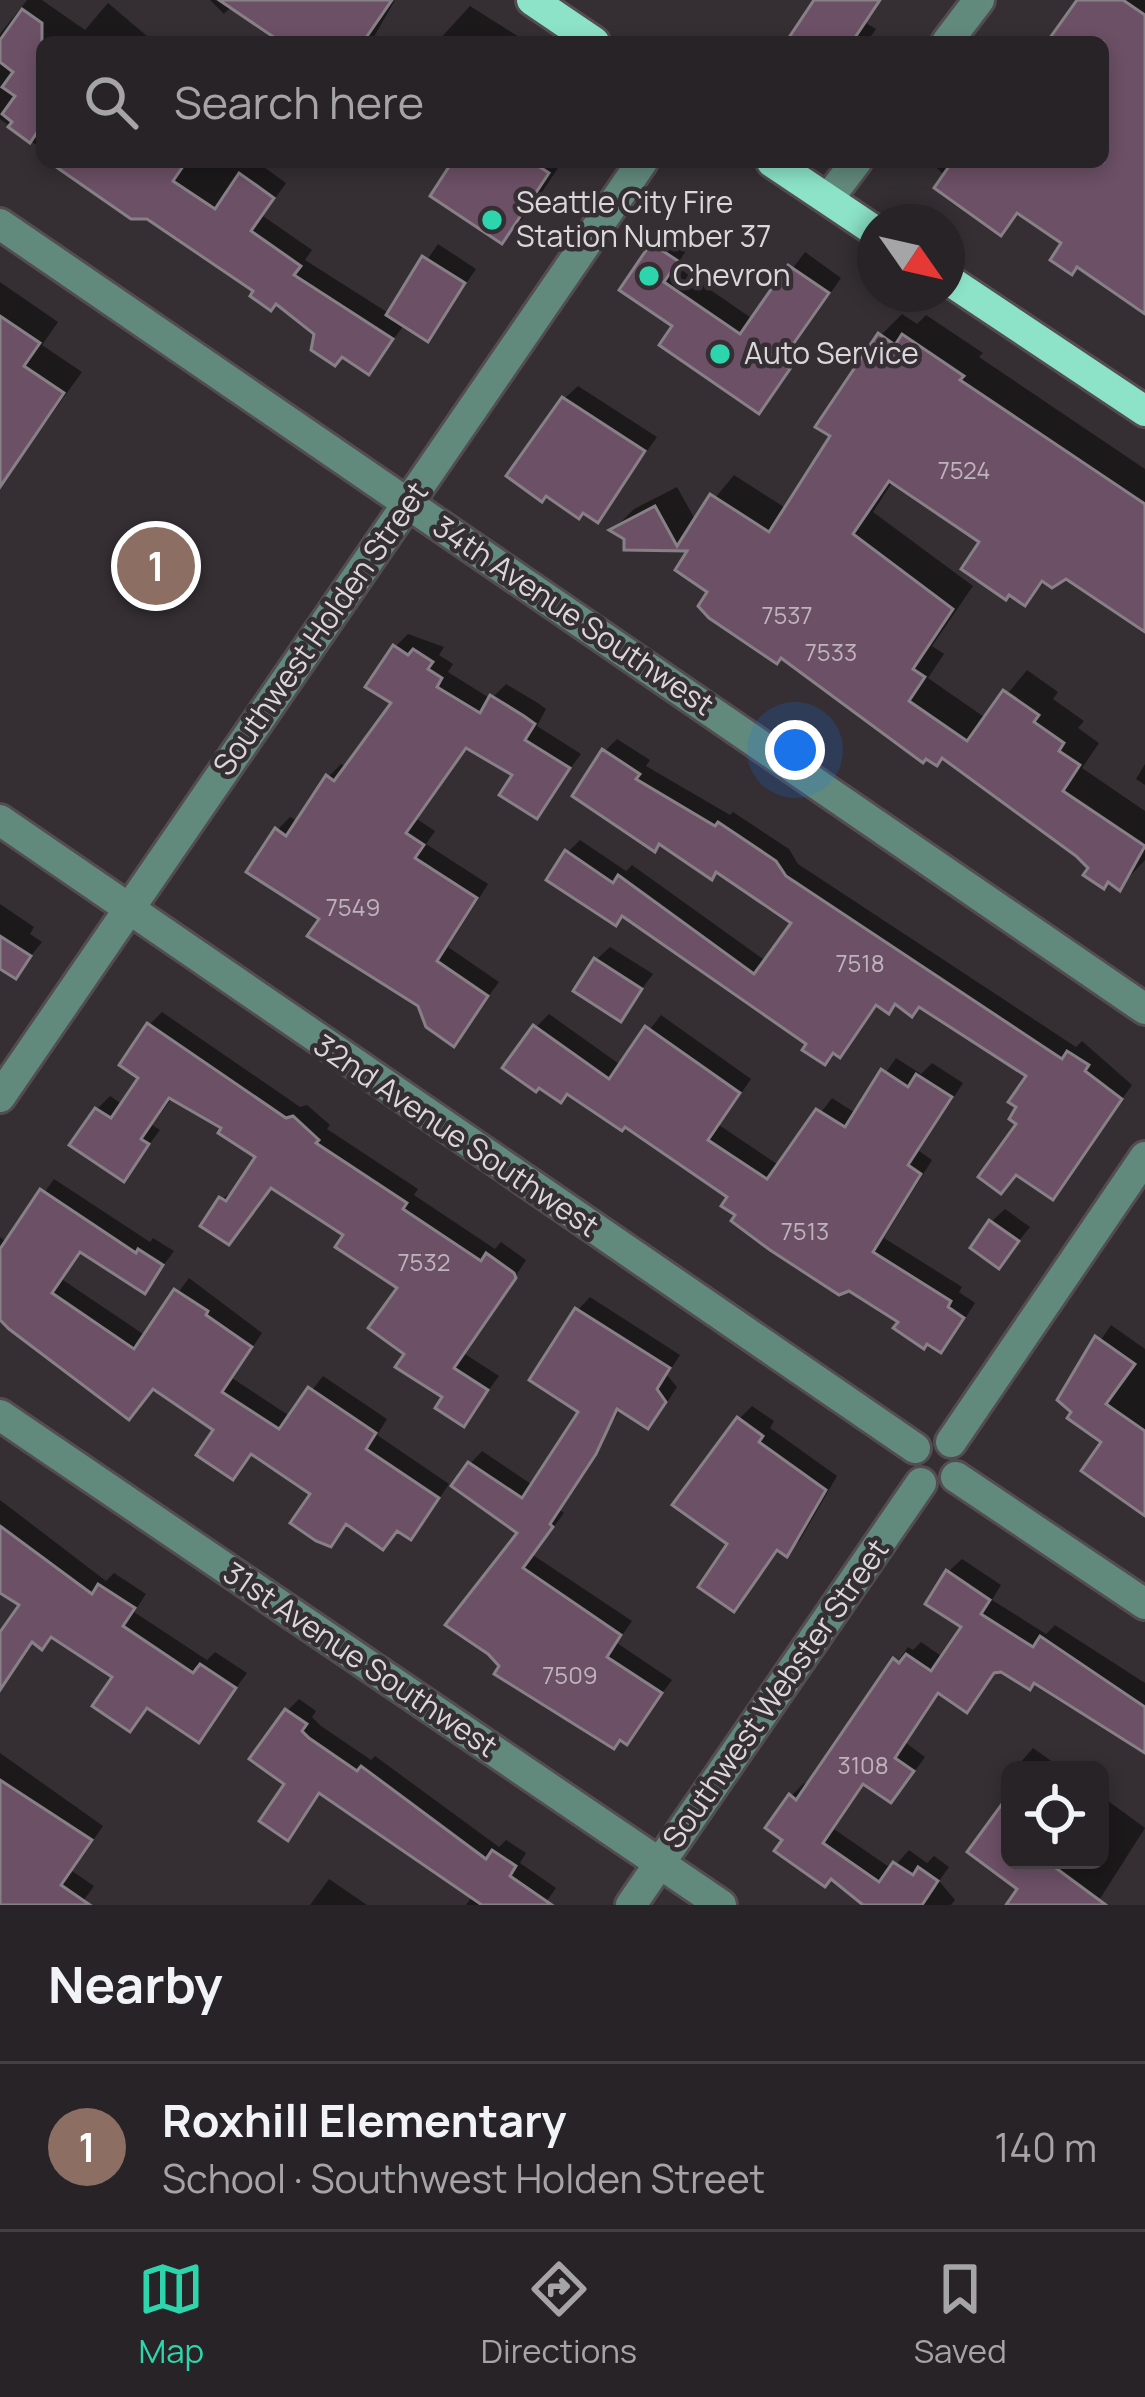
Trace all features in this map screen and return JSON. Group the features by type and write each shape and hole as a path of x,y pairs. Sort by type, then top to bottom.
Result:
{"main road":[{"path":"532,0 585,36"},
{"path":"781,168 857,219"},
{"path":"965,291 1145,411"}],"street":[{"path":"952,36 979,0"},
{"name":"Southwest Holden Street","path":"0,1096 638,168"},
{"path":"828,199 851,168"},
{"name":"34th Avenue Southwest","path":"0,224 1145,1010"},
{"name":"32nd Avenue Southwest","path":"0,820 915,1448"},
{"path":"951,1442 1145,1157"},
{"name":"31st Avenue Southwest","path":"0,1415 721,1905"},
{"path":"931,1437 951,1442 960,1458 956,1477 945,1486 921,1483 910,1467 915,1448 931,1437"},
{"path":"956,1477 1145,1604"},
{"name":"Southwest Webster Street","path":"631,1905 921,1483"}],"building":[{"path":"219,0 392,0 367,36 272,36"},
{"path":"814,0 880,0 856,36 790,36"},
{"path":"1077,0 1123,0 1145,15 1145,314 1077,267 1072,275 1050,260 1061,243 1017,213 1001,236 965,210 965,204 956,204 934,188 948,168 1109,168 1109,36 1051,36"},
{"path":"22,9 42,23 42,36 36,36 36,134 30,143 8,127 12,122 2,114 15,96 2,87 13,72 0,62 0,40"},
{"path":"58,168 182,168 173,181 215,209 239,173 274,198 251,231 301,266 294,275 393,339 369,375 342,357 335,366 311,350 314,334 276,304 271,311 250,296 253,291 147,219 131,219"},
{"name":"Seattle City Fire Station Number 37","path":"448,168 541,168 549,173 502,244 430,196"},
{"path":"651,243 678,261 664,282 740,334 788,265 829,293 780,363 790,369 759,414 659,345 672,326 619,290"},
{"path":"422,256 465,283 428,342 386,315"},
{"path":"0,316 40,343 24,366 64,393 0,487"},
{"path":"878,333 895,345 902,334 964,376 960,380 1145,504 1145,632 1066,579 1052,588 1042,581 1025,606 1009,595 1006,600 961,569 979,542 889,481 853,534 953,609 913,669 925,677 909,701 967,741 1003,690 1039,715 1034,722 1064,743 1059,751 1080,765 1063,791 1145,846 1120,891 1108,882 1104,889 1083,875 1088,868 1076,856 942,758 937,766 926,759 923,763 781,658 777,664 709,618 698,606 707,592 675,570 687,551 624,550 624,539 609,530 655,506 677,546 710,494 769,532 830,436 815,427"},
{"path":"562,397 645,451 598,523 583,513 579,519 546,496 542,502 506,476"},
{"path":"393,645 408,655 413,649 433,662 428,669 442,678 437,687 480,713 490,695 524,716 535,724 525,740 570,768 537,819 499,795 512,775 466,748 406,833 424,845 415,858 477,898 437,961 488,996 454,1047 426,1027 418,1006 307,936 319,919 246,872 275,828 286,836 326,775 334,781 391,703 365,687"},
{"path":"602,749 640,774 636,779 715,826 718,822 776,861 786,876 1062,1059 1067,1051 1089,1065 1085,1071 1122,1099 1053,1200 1016,1175 1001,1194 978,1177 1016,1124 1009,1119 1016,1107 1008,1102 1026,1076 919,1007 912,1017 895,1004 889,1014 876,1005 840,1058 833,1053 825,1065 802,1050 806,1044 622,916 616,926 546,880 565,850 613,883 618,875 754,974 791,923 716,872 712,880 659,844 655,852 572,796"},
{"path":"0,936 31,956 16,979 0,969"},
{"path":"594,958 642,989 621,1022 573,991"},
{"path":"147,1023 286,1118 293,1116 319,1140 316,1143 407,1203 403,1209 481,1261 486,1253 514,1273 516,1278 454,1368 488,1390 464,1427 435,1408 442,1397 395,1367 404,1354 368,1328 397,1288 335,1247 343,1235 271,1188 229,1245 200,1226 219,1197 226,1201 255,1157 218,1133 221,1128 169,1098 141,1139 149,1144 124,1182 69,1145 95,1108 111,1118 138,1078 119,1065"},
{"path":"533,1025 609,1079 645,1026 740,1093 708,1140 767,1179 816,1109 845,1127 881,1069 908,1087 916,1074 952,1097 908,1165 921,1174 873,1252 951,1301 948,1307 964,1318 941,1353 927,1344 924,1349 893,1328 898,1322 849,1291 839,1295 770,1250 731,1221 735,1215 721,1206 727,1197 625,1127 622,1131 567,1094 561,1103 539,1088 536,1092 502,1068"},
{"path":"40,1189 136,1253 138,1249 163,1265 145,1294 80,1252 52,1293 134,1349 174,1289 208,1311 206,1315 252,1347 222,1392 279,1429 308,1387 376,1433 366,1449 439,1498 411,1540 397,1531 383,1550 346,1524 331,1547 316,1541 290,1523 310,1494 251,1454 233,1480 196,1455 213,1430 153,1389 129,1420 9,1329 0,1320 0,1249"},
{"path":"989,1220 1019,1241 999,1269 970,1248"},
{"path":"575,1308 670,1368 657,1389 666,1402 648,1429 617,1409 596,1454 550,1524 553,1527 523,1568 621,1635 607,1657 662,1693 627,1745 620,1740 614,1749 494,1674 499,1666 488,1654 445,1625 517,1533 451,1486 468,1462 522,1498 578,1412 529,1380"},
{"path":"1095,1336 1135,1364 1106,1404 1145,1431 1145,1516 1081,1471 1101,1442 1067,1418 1071,1412 1057,1400"},
{"path":"737,1417 763,1436 759,1442 826,1490 787,1557 777,1550 734,1612 698,1587 727,1544 672,1505"},
{"path":"0,1526 92,1594 98,1584 135,1608 123,1626 193,1673 200,1664 236,1688 199,1743 147,1708 130,1732 92,1706 112,1677 51,1637 42,1650 32,1642 0,1690 0,1632 19,1605 0,1593"},
{"path":"946,1570 990,1600 981,1614 1033,1647 1040,1636 1145,1707 1145,1753 1034,1683 1030,1690 1001,1672 994,1673 967,1713 938,1693 895,1758 914,1771 891,1803 863,1784 823,1843 879,1882 893,1862 913,1875 918,1867 938,1881 922,1905 863,1905 831,1879 825,1887 774,1851 782,1840 765,1828 789,1794 796,1800 893,1658 899,1663 906,1654 931,1671 961,1627 925,1604"},
{"path":"285,1709 307,1724 302,1731 309,1738 357,1771 361,1766 486,1859 492,1850 516,1866 510,1876 552,1905 482,1905 319,1793 288,1841 259,1821 284,1784 249,1759"},
{"path":"0,1780 92,1840 61,1885 90,1905 0,1905"},
{"path":"1001,1805 1001,1869 1057,1869 1106,1905 1006,1905 1017,1889 967,1852"}],"place":[{"name":"Seattle City Fire Station Number 37","path":"492,220"},
{"name":"Chevron","path":"649,276"},
{"name":"Auto Service","path":"720,354"},
{"name":"Roxhill Elementary","path":"156,566"}]}
